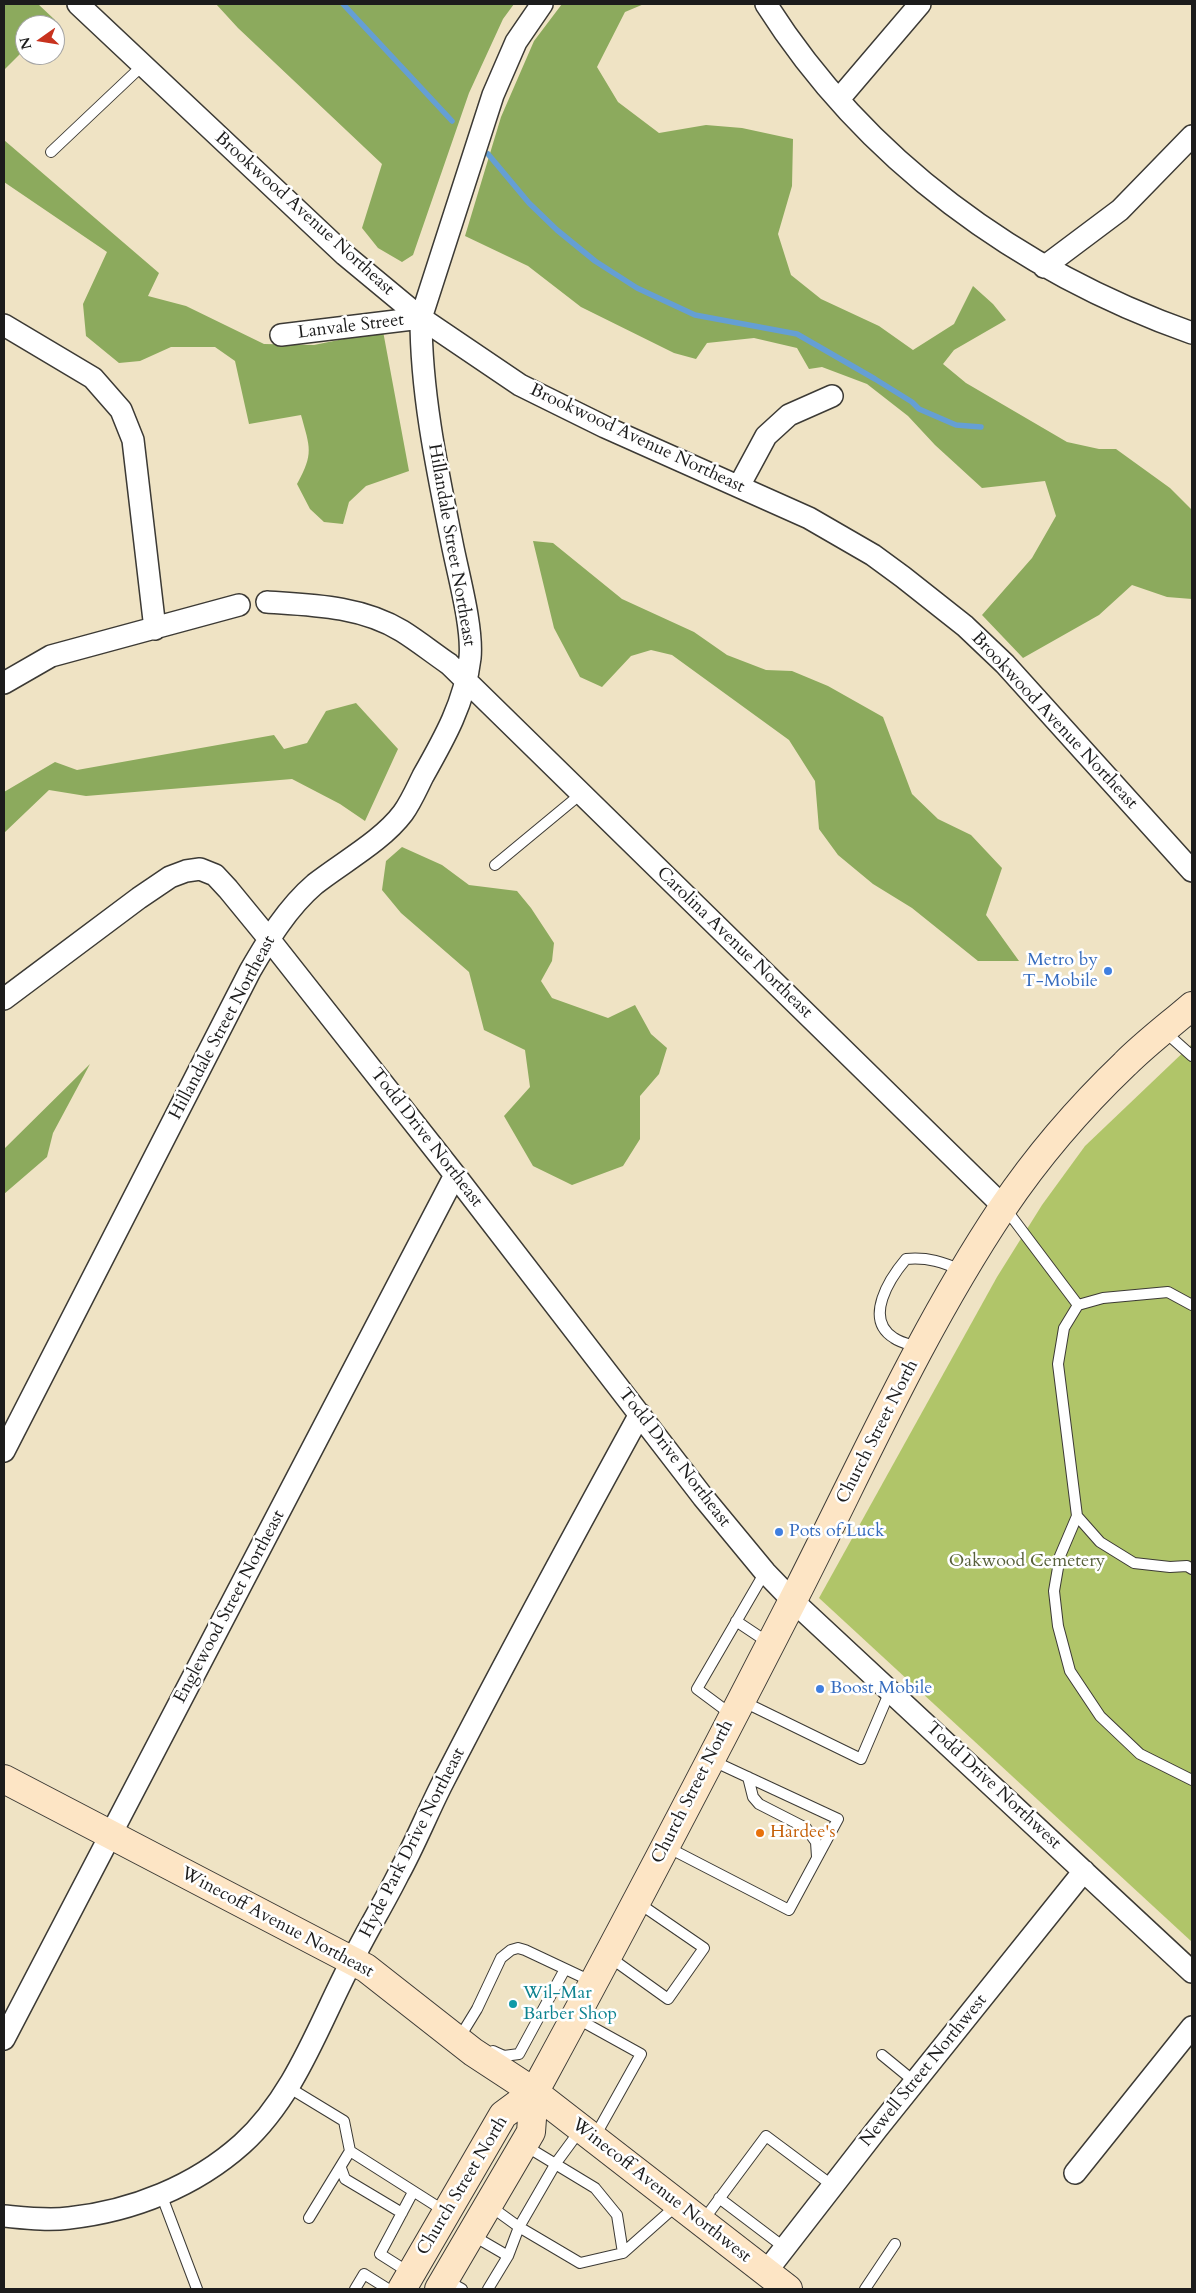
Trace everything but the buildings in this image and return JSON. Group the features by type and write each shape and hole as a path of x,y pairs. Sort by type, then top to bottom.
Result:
{"main road":[{"name":"Church Street North","path":"407,2281 503,2115 534,2092 575,2018 793,1601 921,1349 964,1271 1004,1207 1058,1136 1098,1091 1192,1006"},
{"name":"Winecoff Avenue Northeast","path":"4,1779 352,1959 475,2042 534,2092"},
{"name":"Church Street North","path":"449,2286 471,2235 531,2132 534,2092"},
{"name":"Winecoff Avenue Northwest","path":"534,2092 788,2289"}],"street":[{"name":"Brookwood Avenue Northeast","path":"78,4 345,255 420,318 520,385 605,427 809,518 873,555 965,626 1005,664 1192,871"},
{"name":"Hillandale Street Northeast","path":"4,1451 250,971 269,938 296,903 308,891 389,828 403,812 448,732 462,699 470,657 467,617 438,478 421,350 420,318 492,95 516,42 542,4"},
{"path":"766,4 788,36 839,99 867,131 916,177 976,223 1044,267 1094,294 1157,321 1192,333"},
{"path":"839,99 920,4"},
{"path":"1044,267 1120,210 1192,136"},
{"name":"Lanvale Street","path":"282,335 420,318"},
{"path":"4,325 93,378 121,410 133,440 155,629"},
{"path":"740,486 766,436 788,415 832,396"},
{"name":"Carolina Avenue Northeast","path":"266,602 331,606 374,618 401,630 449,664 1004,1207"},
{"path":"4,682 51,656 239,606"},
{"name":"Todd Drive Northeast","path":"4,999 170,877 186,871 200,869 215,875 269,938 455,1175 703,1498 765,1572 793,1601"},
{"name":"Englewood Street Northeast","path":"4,2039 455,1175"},
{"name":"Hyde Park Drive Northeast","path":"4,2216 43,2219 69,2218 120,2209 161,2194 199,2177 242,2144 270,2115 288,2088 352,1959 399,1874 440,1788 640,1414"},
{"name":"Todd Drive Northwest","path":"793,1601 1192,1972"},
{"name":"Newell Street Northwest","path":"766,2272 1084,1870"},
{"path":"1075,2173 1192,2027"}],"lane":[{"path":"50,152 143,65"},
{"path":"495,865 582,793"},
{"path":"1164,1030 1192,1056"},
{"path":"1004,1207 1078,1305"},
{"path":"921,1349 893,1338 882,1325 879,1314 882,1301 894,1274 906,1259 923,1257 940,1261 964,1271"},
{"path":"1192,1305 1168,1292 1103,1298 1078,1305 1064,1328 1058,1364 1077,1516 1060,1556 1054,1591 1058,1626 1070,1671 1100,1716 1140,1754 1192,1780"},
{"path":"1077,1516 1100,1542 1134,1564 1170,1567 1191,1564"},
{"path":"765,1572 696,1689 861,1759 890,1691"},
{"path":"736,1621 770,1644"},
{"path":"665,1846 789,1910 838,1819 710,1759"},
{"path":"748,1777 753,1797 759,1804 806,1828 816,1842 817,1858"},
{"path":"608,1956 668,1999 704,1948 636,1901"},
{"path":"565,1969 519,2054 504,2056 475,2042 502,1958 512,1950 518,1948 565,1969 594,1982"},
{"path":"488,2289 508,2256 519,2227 556,2164 588,2134 641,2054 575,2018"},
{"path":"882,2055 915,2082"},
{"path":"288,2088 344,2121 350,2151 342,2168 310,2218"},
{"path":"701,2223 766,2136 833,2186"},
{"path":"524,2144 594,2188 617,2215 623,2254"},
{"path":"350,2151 446,2213"},
{"path":"342,2168 345,2179 402,2213"},
{"path":"407,2281 380,2254 413,2192"},
{"path":"161,2194 198,2289"},
{"path":"719,2198 785,2248"},
{"path":"489,2204 519,2227 580,2263 623,2254 678,2205"},
{"path":"471,2235 508,2256"},
{"path":"865,2289 895,2244"},
{"path":"355,2289 364,2274 388,2289"}],"green space":[{"path":"4,4 38,4 50,15 15,15 15,59 4,70"},
{"path":"216,4 514,4 503,19 469,93 413,255 402,262 378,248 362,228 382,164 238,28"},
{"path":"562,4 644,4 625,12 597,67 618,102 659,133 706,125 742,128 793,139 792,186 778,234 791,275 821,299 879,326 913,350 954,324 973,286 993,304 1006,320 954,350 943,364 966,383 1067,442 1099,449 1116,449 1170,488 1192,510 1192,599 1167,597 1132,585 1099,615 1023,658 982,615 1032,558 1056,516 1045,481 982,488 935,445 908,416 867,384 822,367 809,369 797,348 754,338 707,343 696,359 674,353 581,307 528,266 465,236 501,117 534,41"},
{"path":"4,140 159,273 148,296 186,306 264,344 314,345 383,331 409,471 366,486 349,502 343,524 324,522 310,509 297,484 306,465 309,450 301,415 249,424 235,361 215,347 171,347 140,361 119,363 86,336 83,304 107,252 4,182"},
{"path":"533,541 553,543 622,599 694,632 727,655 766,670 792,671 828,686 883,717 912,794 938,819 971,835 1002,868 986,915 1019,961 978,961 912,908 873,884 838,855 819,829 815,781 789,740 672,655 651,650 631,656 602,687 580,677 554,628"},
{"path":"356,703 398,749 365,821 340,804 292,779 86,796 49,790 4,833 4,792 55,762 77,770 274,735 284,749 307,743 326,711"},
{"path":"402,847 442,865 469,885 517,891 531,908 554,943 552,961 541,981 552,998 608,1018 635,1005 651,1034 667,1048 659,1074 640,1096 640,1139 623,1166 572,1185 533,1166 504,1116 530,1087 525,1050 484,1030 469,972 401,913 382,890 386,861"},
{"name":"Oakwood Cemetery","path":"1192,1044 1192,1942 819,1598 997,1277 1042,1205 1085,1146"},
{"path":"90,1064 53,1133 47,1157 4,1194 4,1149"}],"waterway":[{"path":"343,4 452,121"},
{"path":"488,154 529,203 557,230 595,261 637,288 695,315 797,334 875,379 912,402 919,409 956,425 981,427"}],"place":[{"name":"Metro by T-Mobile","path":"1108,971"},
{"name":"Pots of Luck","path":"779,1532"},
{"name":"Boost Mobile","path":"820,1689"},
{"name":"Hardee's","path":"760,1833"},
{"name":"Wil-Mar Barber Shop","path":"513,2004"}]}
